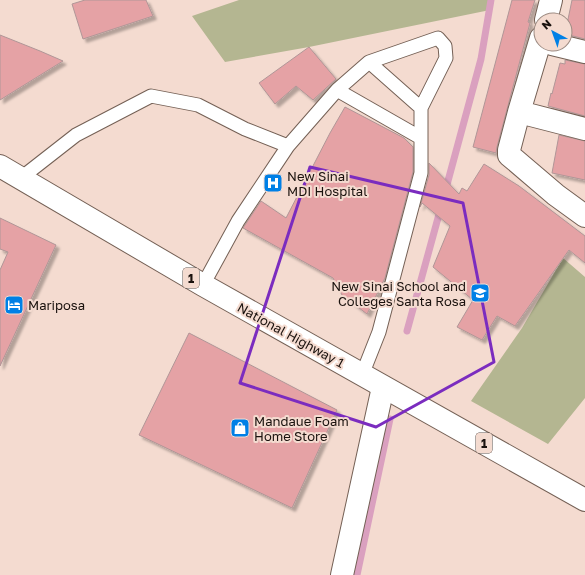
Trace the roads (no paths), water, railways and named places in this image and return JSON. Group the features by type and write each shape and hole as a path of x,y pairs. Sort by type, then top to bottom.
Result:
{"main road":[{"path":"548,12 551,0"},
{"path":"573,49 585,52"},
{"path":"540,52 519,112 508,150 509,155 556,195 585,216"},
{"path":"519,112 585,129"},
{"name":"National Highway 1","path":"0,166 203,285 585,500"},
{"path":"342,575 383,386"}],"lane":[{"path":"203,285 238,221 288,146 337,90 369,62 438,38 446,46 446,58 421,108 421,173 379,332 362,375"},
{"path":"369,62 421,108"},
{"path":"337,90 421,138"},
{"path":"21,178 76,135 151,96 198,105 245,129 288,146"}],"waterway":[{"path":"445,192 481,59 491,0"},
{"path":"407,331 441,207"},
{"path":"357,575 390,419"}],"place":[{"name":"New Sinai MDI Hospital","path":"273,183"},
{"name":"New Sinai School and Colleges Santa Rosa","path":"480,293"},
{"name":"Mariposa","path":"14,305"},
{"name":"Mandaue Foam Home Store","path":"240,428"}]}
